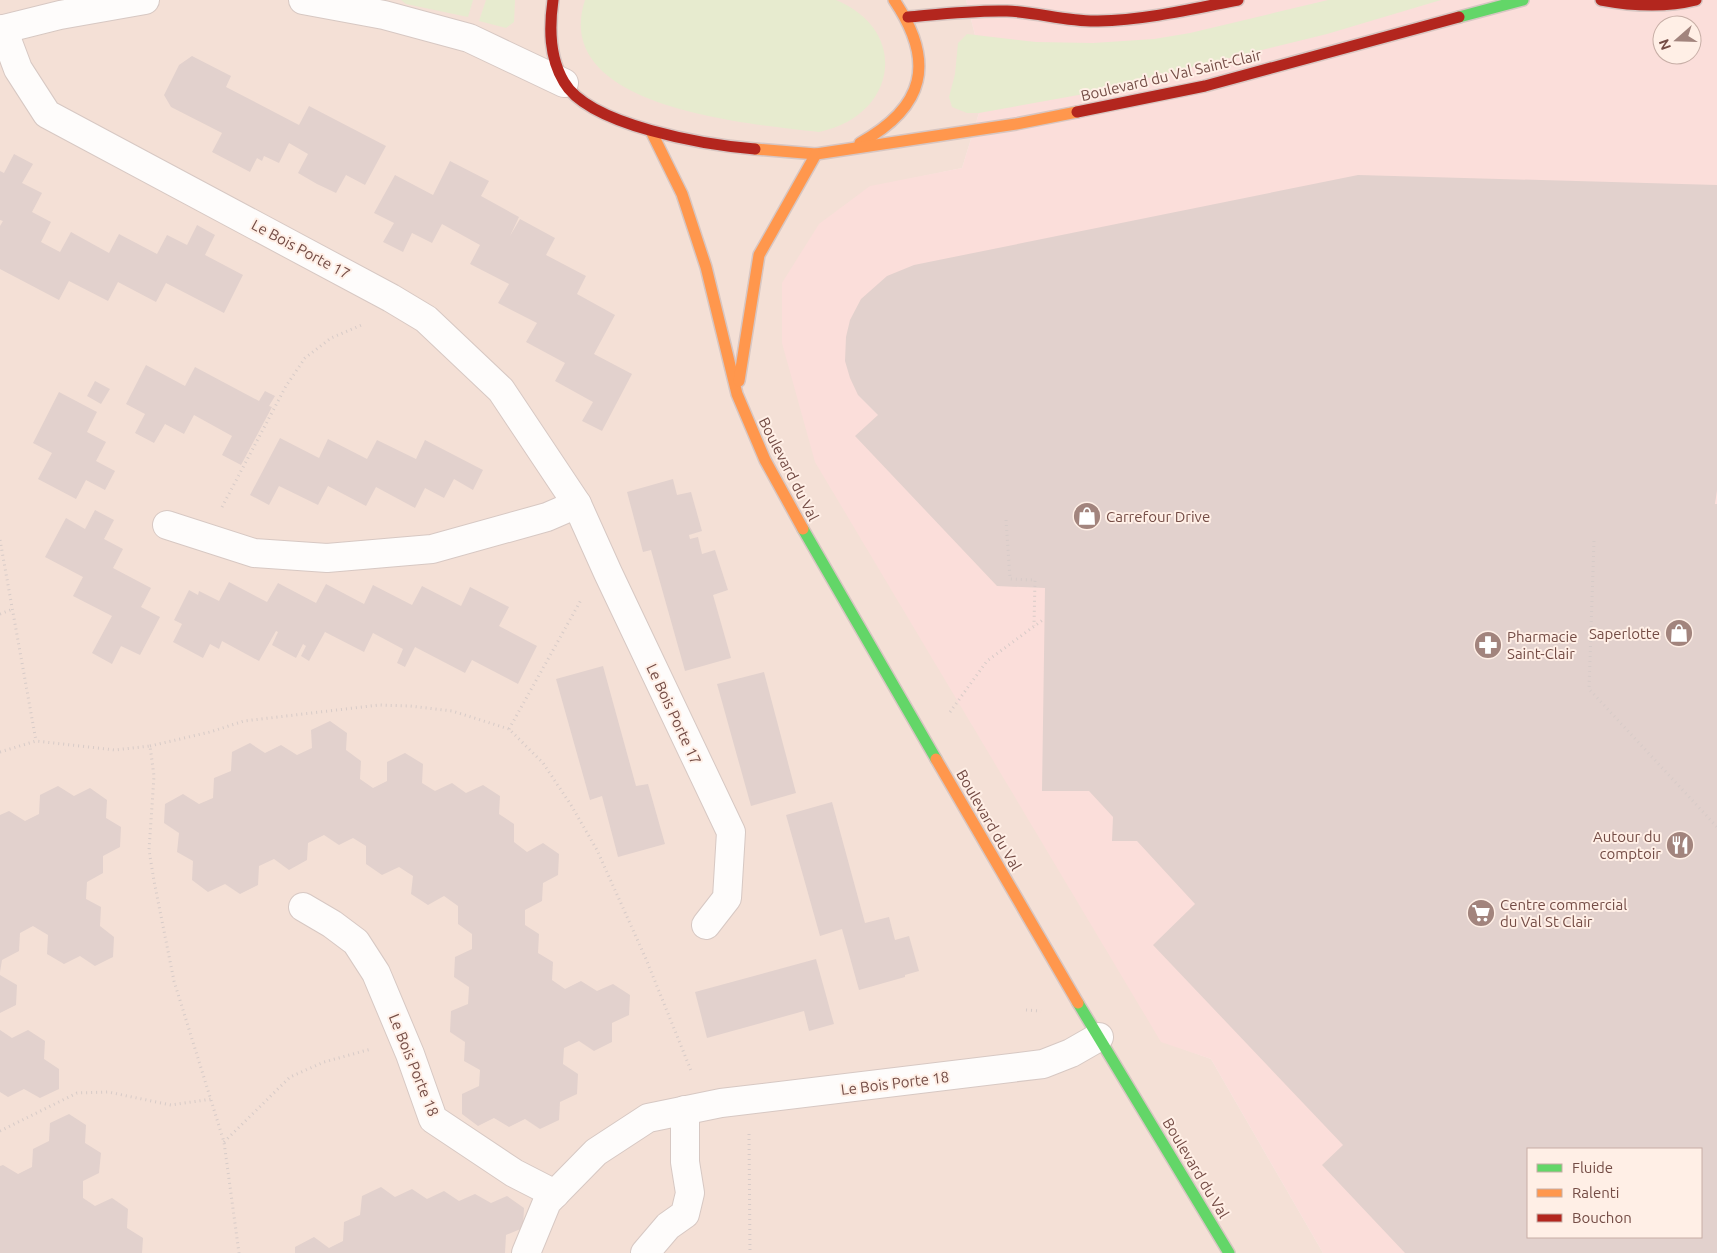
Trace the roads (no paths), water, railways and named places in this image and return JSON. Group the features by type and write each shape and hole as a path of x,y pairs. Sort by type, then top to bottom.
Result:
{"street":[{"path":"2,30 60,15 145,0"},
{"path":"304,0 384,15 469,38 564,83"},
{"path":"553,0 549,27 553,53 564,83"},
{"path":"850,150 890,125 907,107 918,87 920,58 908,17 894,0"},
{"path":"908,17 956,12 1008,12 1044,18 1097,20 1151,17 1238,0"},
{"name":"Boulevard du Val Saint-Clair","path":"564,83 588,106 612,119 650,131 744,148 816,154 1016,124 1205,86 1523,0"},
{"path":"1601,0 1628,5 1683,4 1696,0"},
{"name":"Le Bois Porte 17","path":"2,30 18,69 47,114 391,298 426,319 501,390 577,504 730,832 727,898 706,925"},
{"name":"Boulevard du Val","path":"650,131 682,194 706,267 737,394 765,460 825,570 1099,1037 1230,1253"},
{"path":"737,394 759,255 816,154"},
{"path":"167,525 254,553 327,558 432,549 547,518 577,504"},
{"name":"Le Bois Porte 18","path":"303,907 332,924 356,942 376,973 410,1054 433,1120 514,1173 555,1194"},
{"name":"Le Bois Porte 18","path":"526,1253 547,1202 596,1152 648,1118 721,1103 1043,1064 1071,1053 1099,1037"},
{"path":"645,1253 668,1226 685,1214 690,1193 685,1162 685,1110"}],"place":[{"name":"Carrefour Drive","path":"1087,516"},
{"name":"Saperlotte","path":"1679,633"},
{"name":"Pharmacie Saint-Clair","path":"1488,645"},
{"name":"Autour du comptoir","path":"1680,845"},
{"name":"Centre commercial du Val St Clair","path":"1481,913"}]}
